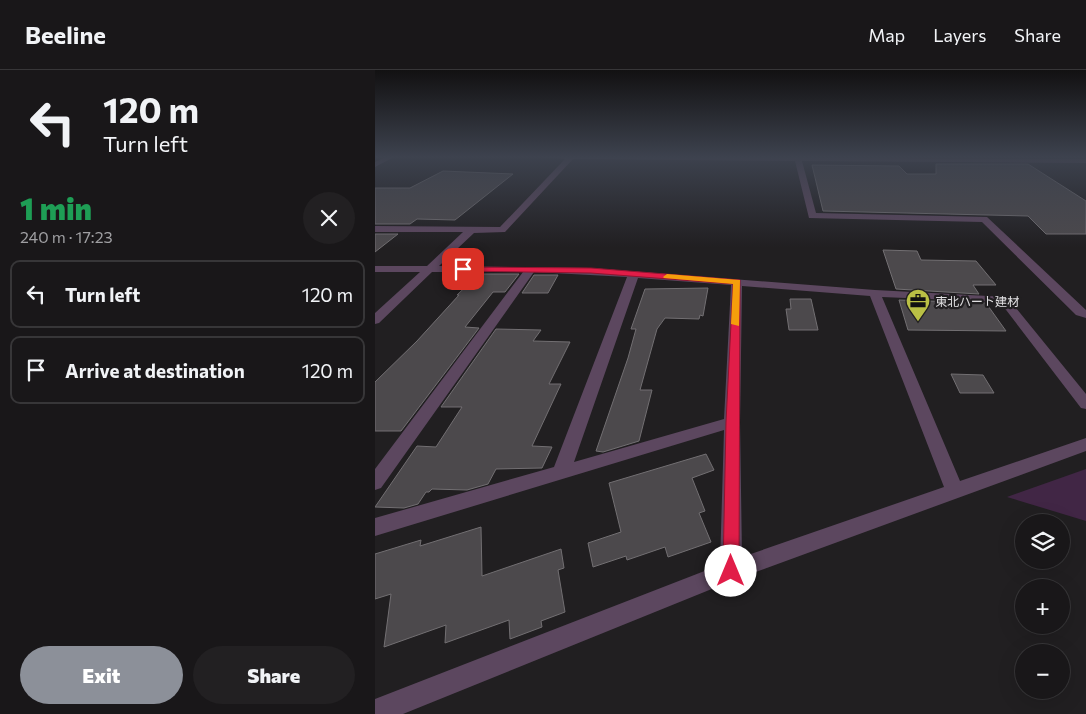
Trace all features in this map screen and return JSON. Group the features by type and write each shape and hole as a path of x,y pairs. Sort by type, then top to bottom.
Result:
{"street":[{"path":"375,229 502,230 543,187"},
{"path":"804,187 812,216 984,219 1080,312 1086,314"},
{"path":"375,320 472,229"},
{"path":"375,269 531,270 634,274 875,293 1003,299 1086,404"},
{"path":"375,483 531,270"},
{"path":"561,472 634,274"},
{"path":"731,571 732,422 737,282"},
{"path":"875,293 955,492"},
{"path":"375,527 732,422"},
{"path":"375,712 731,571 1086,444"}],"shaded area":[{"path":"1086,469 1086,521 1070,516 1070,514 1063,514 1007,497"}],"building":[{"path":"497,187 455,220 417,219 410,224 375,224 375,188"},
{"path":"817,187 1064,187 1086,201 1086,234 1046,234 1028,216 823,211"},
{"path":"375,234 398,234 375,252"},
{"path":"883,250 917,251 921,260 976,261 996,285 973,285 979,294 896,289"},
{"path":"479,274 519,274 505,292 493,292 465,327 479,328 401,431 375,431 375,382 417,341 459,295 457,295"},
{"path":"534,275 558,275 548,293 522,293"},
{"path":"708,288 703,316 700,315 699,319 665,318 657,329 640,390 652,390 639,441 603,452 596,451 628,358 636,329 631,329 645,289"},
{"path":"790,299 811,299 818,330 789,330 786,309 791,309"},
{"path":"899,300 986,303 1006,331 908,330"},
{"path":"496,329 541,330 533,341 570,342 549,384 561,384 532,446 552,447 542,468 496,469 488,484 467,490 432,489 426,492 418,504 404,508 375,507 417,446 436,447 462,407 441,407"},
{"path":"951,374 983,375 994,393 960,393"},
{"path":"706,454 714,470 692,478 705,511 699,513 711,542 668,557 665,547 627,560 626,556 593,567 588,543 621,532 609,483"},
{"path":"481,527 482,576 561,549 564,568 558,570 565,612 541,621 542,627 510,639 509,620 445,643 446,625 384,647 391,594 375,599 375,554 421,540 420,546"}],"slow traffic":[{"path":"667,277 737,282 736,324"}],"place":[{"name":"東北ハート建材","path":"918,322"}],"route":[{"path":"463,269 591,271 737,282 732,422 731,571"}]}
